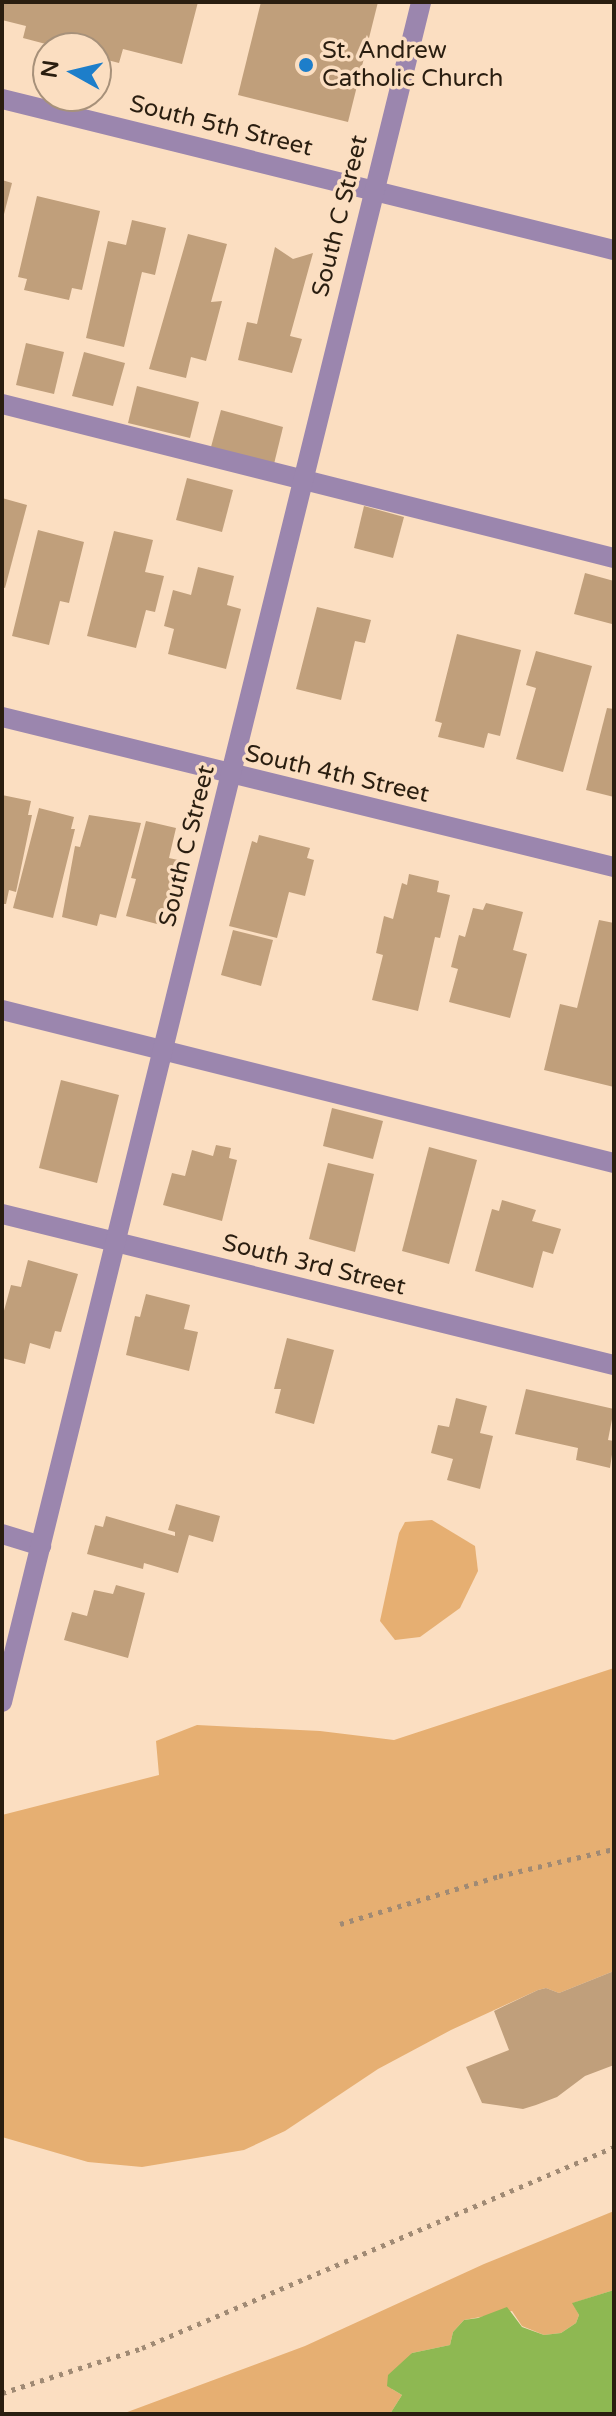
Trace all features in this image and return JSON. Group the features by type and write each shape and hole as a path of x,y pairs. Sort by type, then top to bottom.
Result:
{"street":[{"name":"South C Street","path":"2,1702 118,1243 421,2"},
{"name":"South 5th Street","path":"2,99 614,250"},
{"path":"2,404 614,558"},
{"name":"South 4th Street","path":"2,717 614,867"},
{"path":"2,1010 614,1163"},
{"name":"South 3rd Street","path":"2,1214 614,1365"},
{"path":"2,1534 41,1546"}],"path":[{"path":"340,1924 499,1876 614,1849"},
{"path":"2,2393 142,2348 614,2147"}],"shaded area":[{"path":"432,1520 475,1546 478,1571 460,1608 420,1637 395,1640 380,1621 399,1533 405,1522"},
{"path":"614,1668 614,1971 559,1993 546,1988 538,1990 451,2030 378,2069 285,2131 244,2150 142,2167 88,2162 2,2137 2,1815 159,1775 156,1741 197,1725 320,1731 394,1740"},
{"path":"614,2211 614,2290 573,2303 579,2315 576,2323 561,2333 544,2335 522,2326 512,2311 464,2320 453,2332 450,2345 412,2353 392,2389 402,2395 390,2414 122,2414 305,2346 484,2264"},
{"path":"614,2290 614,2414 390,2414 402,2395 387,2386 388,2375 412,2353 450,2345 453,2332 464,2320 507,2307 522,2327 544,2335 561,2333 576,2323 579,2315 572,2303"}],"building":[{"path":"2,2 198,2 182,64 123,49 119,63 112,61 112,32 32,32 32,40 23,38 26,26 2,20"},
{"path":"261,2 378,2 348,122 238,95"},
{"path":"2,180 12,183 3,218 2,218"},
{"path":"37,196 100,211 82,290 72,288 69,300 24,290 27,279 18,277"},
{"path":"132,220 166,228 155,275 142,272 124,347 86,338 108,241 126,245"},
{"path":"188,234 227,244 211,302 222,301 206,361 191,357 186,378 149,369"},
{"path":"275,247 293,259 313,253 290,336 302,339 292,373 238,360 247,322 257,324"},
{"path":"26,343 64,352 54,394 16,385"},
{"path":"84,352 125,363 113,406 72,396"},
{"path":"137,386 199,402 190,438 128,423"},
{"path":"221,410 283,427 274,464 211,447"},
{"path":"187,478 233,490 222,532 176,520"},
{"path":"2,498 27,505 5,588 2,587"},
{"path":"364,506 404,517 393,558 354,548"},
{"path":"38,530 84,542 69,603 60,601 49,645 12,636"},
{"path":"114,531 153,540 145,572 164,576 155,612 146,610 136,648 87,636"},
{"path":"198,567 234,576 227,605 241,609 226,669 168,654 174,629 164,626 173,590 191,595"},
{"path":"585,573 614,581 612,624 574,614"},
{"path":"317,607 371,620 365,643 355,641 341,700 296,689"},
{"path":"457,634 521,650 500,736 488,733 484,748 438,737 442,723 435,721"},
{"path":"536,651 592,666 563,772 516,759 536,688 526,685"},
{"path":"607,708 614,709 614,797 586,790"},
{"path":"2,795 31,801 28,815 32,815 16,892 9,890 6,904 2,904"},
{"path":"39,808 74,817 71,829 75,829 53,918 13,908"},
{"path":"89,815 141,823 116,918 100,914 97,926 62,917 75,846 80,847"},
{"path":"146,821 176,828 169,858 178,860 161,925 126,916 136,879 131,878"},
{"path":"259,835 310,848 307,858 314,860 305,896 289,892 277,938 229,926 252,841 257,843"},
{"path":"409,874 439,881 437,892 450,895 440,938 435,937 418,1011 372,1000 383,955 376,953 384,916 393,919 402,883 407,885"},
{"path":"486,903 523,912 513,950 527,954 510,1018 449,1002 458,969 451,967 459,935 465,937 473,908 483,910"},
{"path":"599,920 614,923 614,1087 544,1070 560,1004 577,1008"},
{"path":"233,930 273,940 261,986 221,975"},
{"path":"61,1080 119,1095 97,1183 39,1168"},
{"path":"332,1108 383,1121 373,1159 323,1146"},
{"path":"216,1145 231,1148 229,1158 237,1160 222,1221 163,1205 172,1173 185,1176 192,1150 213,1156"},
{"path":"429,1147 477,1160 449,1264 402,1251"},
{"path":"328,1163 374,1174 355,1252 309,1239"},
{"path":"502,1200 536,1210 532,1221 561,1229 553,1254 543,1251 533,1288 475,1271 492,1209 499,1211"},
{"path":"28,1260 78,1274 61,1332 55,1331 50,1349 30,1343 25,1364 2,1358 2,1318 11,1285 21,1287"},
{"path":"146,1294 190,1305 184,1329 198,1332 189,1371 126,1355 135,1316 140,1317"},
{"path":"287,1338 334,1350 314,1424 275,1413 281,1389 274,1389"},
{"path":"526,1389 614,1409 608,1440 614,1441 610,1468 576,1460 578,1448 515,1434"},
{"path":"456,1398 487,1406 480,1433 493,1436 480,1489 447,1480 453,1459 431,1453 438,1425 449,1427"},
{"path":"176,1504 220,1516 213,1542 189,1535 178,1573 144,1563 143,1569 87,1554 95,1525 103,1527 106,1516 175,1536 175,1532 168,1530"},
{"path":"116,1585 145,1593 128,1658 64,1640 72,1612 87,1616 94,1590 113,1594"},
{"path":"614,1971 614,2065 585,2076 557,2097 523,2109 482,2103 466,2067 509,2050 494,2011 538,1990 546,1988 559,1993"}],"place":[{"name":"St. Andrew Catholic Church","path":"306,65"}]}
